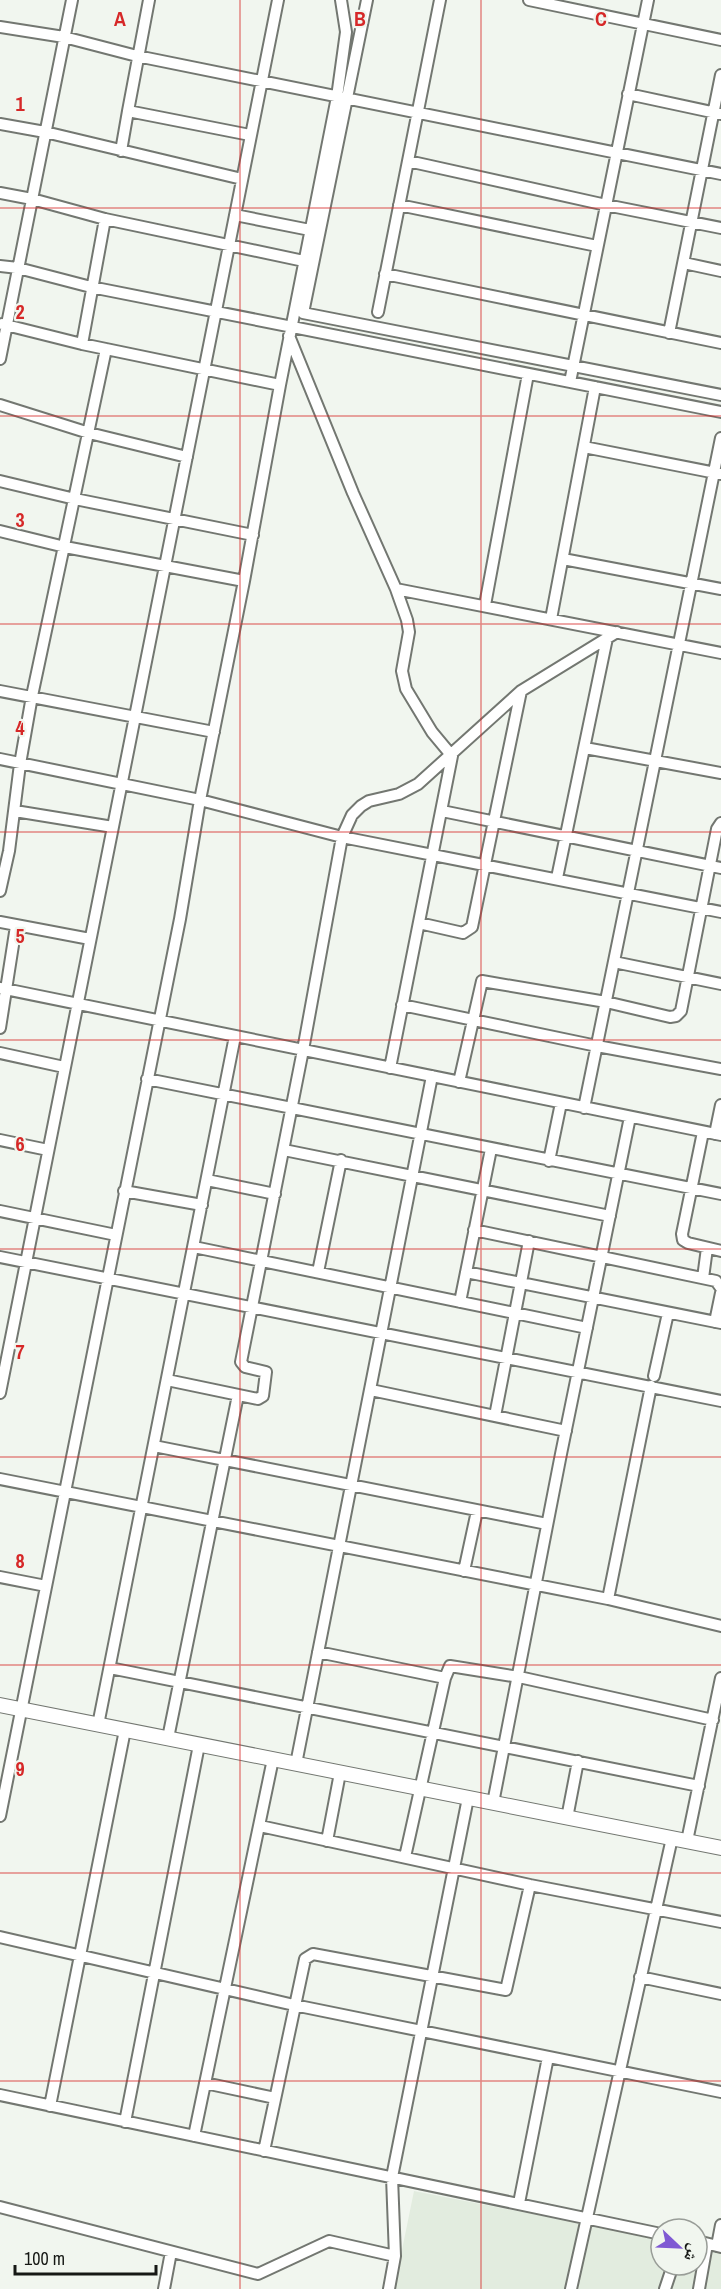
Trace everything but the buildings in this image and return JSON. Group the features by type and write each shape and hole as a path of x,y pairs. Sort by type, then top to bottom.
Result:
{"street":[{"path":"0,359 3,324 18,268 72,0"},
{"path":"121,151 149,0"},
{"path":"0,1393 278,0"},
{"path":"341,0 346,32 342,98 303,313 721,395"},
{"path":"0,1816 180,919 310,230 367,0"},
{"path":"378,312 440,0"},
{"path":"529,0 721,40"},
{"path":"570,382 648,0"},
{"path":"0,27 64,37 137,56 261,82 721,174"},
{"path":"669,333 702,170 717,113 721,75"},
{"path":"628,94 717,113"},
{"path":"128,111 250,135"},
{"path":"0,124 45,132 242,179"},
{"path":"408,161 721,228"},
{"path":"0,194 32,199 105,219 304,261"},
{"path":"399,205 597,246"},
{"path":"235,214 310,230"},
{"path":"82,344 105,219"},
{"path":"684,263 721,271"},
{"path":"0,266 216,312 290,332 528,374 721,412"},
{"path":"385,274 721,343"},
{"path":"3,324 82,344 280,385"},
{"path":"290,332 353,493 396,589 408,625 402,671 403,680 412,701 432,732 452,756"},
{"path":"0,891 5,850 15,811 20,764 32,696 106,349"},
{"path":"485,606 528,374"},
{"path":"551,619 596,387"},
{"path":"0,405 89,433 187,457"},
{"path":"584,1108 691,583 718,474 721,438"},
{"path":"584,447 718,474"},
{"path":"0,481 75,499 253,535"},
{"path":"0,531 65,547 244,581"},
{"path":"563,559 721,589"},
{"path":"396,589 551,619 612,635 721,653"},
{"path":"167,1380 261,1398 267,1375 264,1371 245,1367 241,1362 284,1150 342,837 356,810 369,801 399,794 412,787 452,756 521,691 612,635"},
{"path":"558,878 585,748 612,635"},
{"path":"0,691 214,732"},
{"path":"419,923 464,933 472,927 521,691"},
{"path":"585,748 721,773"},
{"path":"390,1068 452,756"},
{"path":"0,759 201,800 342,837 721,912"},
{"path":"15,811 113,827"},
{"path":"442,811 721,868"},
{"path":"459,1082 481,984 485,980 606,1002 670,1017 681,1011 709,865 717,829 721,823"},
{"path":"0,922 90,939"},
{"path":"0,1028 3,989 16,926"},
{"path":"614,962 721,984"},
{"path":"3,989 718,1135 721,1105"},
{"path":"402,1005 597,1046 721,1069"},
{"path":"98,1725 235,1036"},
{"path":"0,1053 64,1067"},
{"path":"296,1764 432,1077"},
{"path":"147,1080 721,1194"},
{"path":"549,1161 561,1103"},
{"path":"493,1803 630,1117"},
{"path":"703,1132 682,1234 683,1239 721,1251"},
{"path":"0,1140 48,1150"},
{"path":"460,1302 491,1149"},
{"path":"284,1150 610,1216"},
{"path":"318,1272 340,1160"},
{"path":"207,1180 275,1194"},
{"path":"124,1191 202,1205"},
{"path":"0,1211 116,1235"},
{"path":"466,1272 718,1323 721,1290 716,1281 474,1230"},
{"path":"495,1416 529,1241"},
{"path":"194,1247 587,1328"},
{"path":"703,1278 707,1248"},
{"path":"0,1257 578,1371 653,1381 721,1401"},
{"path":"608,1599 668,1313"},
{"path":"371,1390 566,1431"},
{"path":"168,1738 238,1395"},
{"path":"154,1446 351,1487 548,1524"},
{"path":"0,1479 608,1599 721,1626"},
{"path":"464,1571 477,1510"},
{"path":"0,1577 46,1586"},
{"path":"318,1652 445,1678"},
{"path":"405,1857 447,1668 454,1665 519,1677 713,1720"},
{"path":"110,1668 699,1786"},
{"path":"687,1841 721,1678"},
{"path":"0,1705 721,1848"},
{"path":"50,2106 125,1730"},
{"path":"125,2122 199,1745"},
{"path":"194,2136 273,1760"},
{"path":"567,1818 578,1761"},
{"path":"327,1841 340,1773"},
{"path":"389,2289 395,2256 392,2177 468,1798"},
{"path":"260,1826 530,1885 721,1923"},
{"path":"571,2289 672,1838"},
{"path":"264,2151 304,1959 312,1954 506,1989 530,1885"},
{"path":"0,1937 294,2005 721,2092"},
{"path":"640,1977 721,1994"},
{"path":"519,2203 548,2057"},
{"path":"205,2083 275,2098"},
{"path":"0,2095 649,2232"},
{"path":"0,2207 258,2274 329,2241 395,2256"},
{"path":"699,2289 711,2245 721,2225"},
{"path":"164,2289 171,2252"}],"shaded area":[{"path":"414,2191 649,2237 649,2277 709,2277 709,2248 721,2251 721,2289 394,2289"}]}
